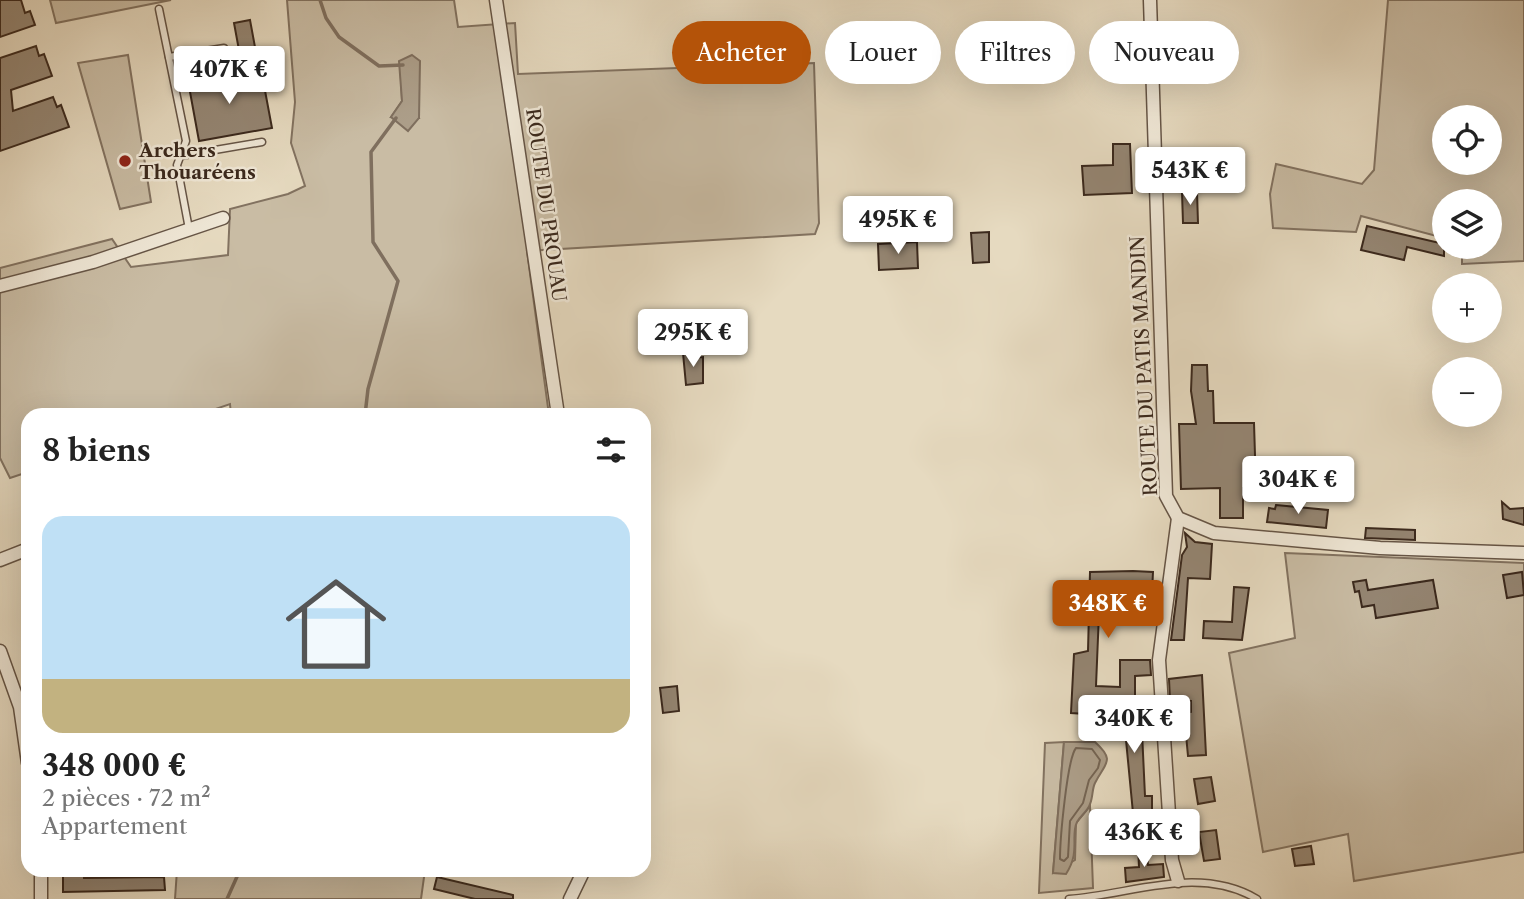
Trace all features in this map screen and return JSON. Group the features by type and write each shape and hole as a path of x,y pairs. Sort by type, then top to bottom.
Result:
{"street":[{"name":"ROUTE DU PROUAU","path":"496,0 557,408"},
{"name":"ROUTE DU PATIS MANDIN","path":"1150,0 1163,444 1166,496 1178,518"},
{"path":"0,286 93,262 223,218"},
{"path":"1178,881 1172,860 1158,660 1178,518 1214,533 1380,548 1524,553"},
{"path":"0,560 21,552"},
{"path":"0,651 21,714"},
{"path":"41,877 41,899"},
{"path":"570,899 581,877"}],"lane":[{"path":"159,9 186,141 177,165 189,229"},
{"path":"169,57 225,48"},
{"path":"180,156 262,142"},
{"path":"1069,899 1178,881 1226,887 1257,899"}],"shaded area":[{"path":"50,0 171,0 56,23"},
{"path":"287,0 454,0 458,27 515,23 518,74 672,68 672,84 811,84 811,63 814,63 819,223 815,234 527,251 548,408 230,408 230,404 218,408 21,408 21,474 10,478 0,458 0,268 112,239 131,267 228,255 230,209 288,194 305,186 291,143 295,102","holes":["400,61 419,118 391,117 402,101"]},
{"path":"1388,0 1524,0 1524,261 1462,264 1462,259 1502,259 1502,189 1432,189 1432,235 1361,216 1356,232 1273,228 1270,194 1276,164 1362,184 1374,170"},
{"name":"Archers Thouaréens","path":"128,55 151,202 120,209 78,63"},
{"path":"1285,553 1524,563 1524,852 1354,881 1348,834 1263,852 1229,653 1295,638"},
{"path":"1064,742 1053,873 1075,860 1076,823 1090,806 1093,888 1039,893 1045,743"},
{"path":"177,877 424,877 421,899 175,899"}],"water":[{"path":"412,55 420,61 419,118 408,131 391,117 402,101 399,61"},
{"path":"1064,742 1095,742 1107,758 1094,785 1089,806 1077,822 1073,858 1066,874 1053,873"}],"building":[{"path":"0,0 21,0 25,13 30,11 35,25 0,37"},
{"path":"250,20 257,58 241,61 234,23"},
{"path":"36,46 39,56 44,54 52,76 11,90 13,111 53,97 57,107 61,105 69,127 0,151 0,58"},
{"path":"243,70 245,83 263,80 272,128 199,141 188,81"},
{"path":"1113,144 1130,144 1132,193 1084,195 1082,166 1113,165"},
{"path":"1182,192 1197,192 1198,223 1183,223"},
{"path":"1367,226 1432,241 1432,253 1407,247 1404,260 1361,250"},
{"path":"989,232 989,262 973,263 971,233"},
{"path":"917,242 918,268 879,270 878,244"},
{"path":"693,352 693,358 703,357 703,383 686,385 683,353"},
{"path":"1192,365 1207,365 1208,391 1213,391 1214,423 1254,423 1256,488 1243,488 1243,518 1220,518 1220,488 1181,489 1179,424 1196,424 1191,391"},
{"path":"1502,502 1510,509 1524,508 1524,525 1503,519"},
{"path":"1276,505 1328,510 1326,528 1267,522 1269,508 1275,509"},
{"path":"1366,528 1415,530 1415,540 1365,538"},
{"path":"1185,533 1195,542 1212,544 1210,579 1188,578 1184,640 1171,640 1182,555 1187,547"},
{"path":"1090,572 1153,572 1151,614 1139,613 1140,591 1112,588 1111,614 1099,613 1096,686 1120,687 1120,660 1150,660 1151,675 1135,676 1135,698 1098,696 1096,707 1086,714 1071,713 1074,654 1088,651"},
{"path":"1522,572 1524,595 1507,598 1503,575"},
{"path":"1366,580 1368,590 1433,580 1438,608 1376,618 1374,605 1362,607 1359,591 1355,592 1353,582"},
{"path":"1234,587 1249,588 1242,640 1203,638 1204,621 1232,622"},
{"path":"1202,675 1206,755 1188,756 1184,713 1191,712 1191,701 1170,700 1169,679"},
{"path":"677,686 679,711 663,713 660,688"},
{"path":"1152,715 1153,730 1142,732 1145,796 1152,796 1152,813 1133,813 1126,740 1114,739 1100,725 1112,724 1112,717"},
{"path":"1211,777 1215,801 1198,804 1194,779"},
{"path":"1216,830 1220,859 1204,861 1199,832"},
{"path":"1138,846 1146,846 1148,865 1163,864 1164,877 1126,882 1125,868 1139,867"},
{"path":"1311,846 1314,864 1295,866 1292,849"},
{"path":"63,877 164,877 165,890 63,892"},
{"path":"437,877 513,895 513,899 475,899 434,889"}],"waterway":[{"path":"320,0 326,18 339,37 379,66 403,65"},
{"path":"366,408 368,389 398,281 373,242 371,152 396,118"},
{"path":"227,899 237,877"}],"place":[{"name":"Archers Thouaréens","path":"125,161"}]}
